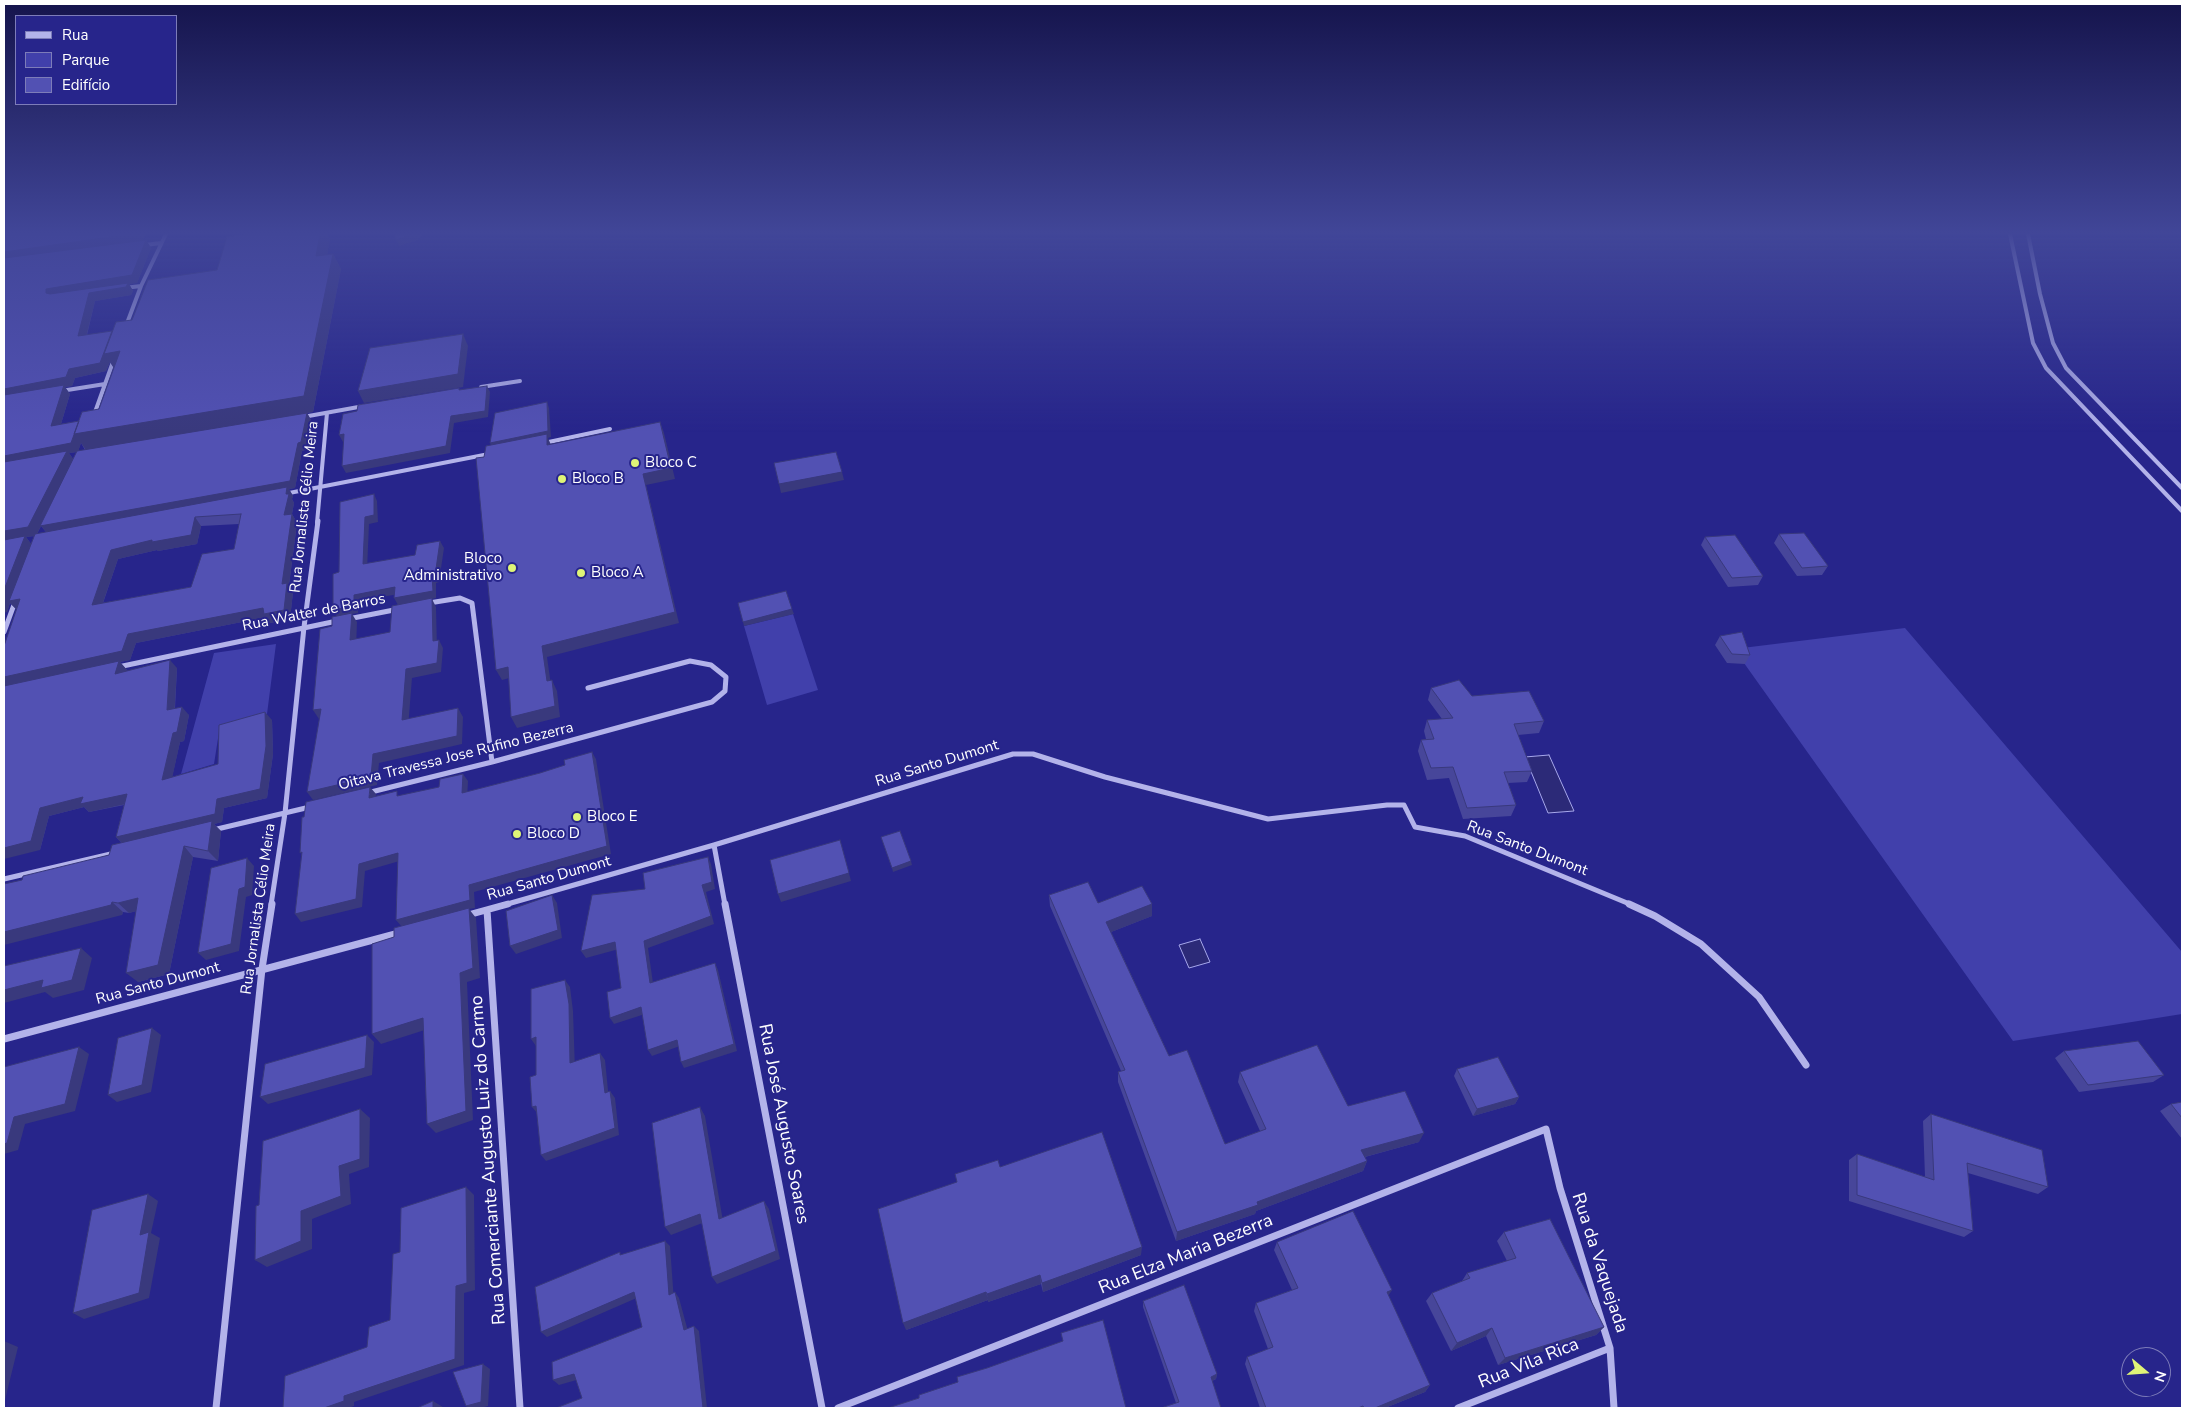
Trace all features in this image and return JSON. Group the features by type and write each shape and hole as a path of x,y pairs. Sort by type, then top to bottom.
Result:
{"street":[{"path":"124,330 136,300"},
{"path":"2023,300 2033,343 2046,368 2182,510"},
{"path":"2042,300 2053,343 2066,368 2182,488"},
{"path":"92,420 115,357"},
{"path":"472,389 520,381"},
{"path":"59,392 105,384"},
{"path":"299,418 366,406"},
{"name":"Rua Jornalista Célio Meira","path":"216,1408 262,969 285,813 304,627 322,487 327,412"},
{"path":"542,443 610,429"},
{"path":"273,496 494,453"},
{"path":"4,632 18,595"},
{"path":"420,605 460,598 472,603 492,762"},
{"name":"Rua Walter de Barros","path":"110,669 304,627 410,607"},
{"name":"Oitava Travessa Jose Rufino Bezerra","path":"360,794 492,762 712,702 725,690 726,678 711,666 690,662 588,688"},
{"name":"Rua Santo Dumont","path":"459,918 714,845 1013,754 1033,754 1105,778 1268,819 1387,805 1404,805 1415,827 1465,836 1609,894 1655,916 1701,944 1759,997 1806,1065"},
{"path":"208,831 313,806"},
{"name":"Rua José Augusto Soares","path":"714,845 822,1408"},
{"path":"4,879 120,852"},
{"name":"Rua Comerciante Augusto Luiz do Carmo","path":"487,910 520,1408"},
{"name":"Rua Santo Dumont","path":"4,1039 403,932"},
{"name":"Rua da Vaquejada","path":"1546,1129 1560,1188 1610,1348 1614,1408"},
{"name":"Rua Elza Maria Bezerra","path":"838,1408 1546,1129"},
{"name":"Rua Vila Rica","path":"1458,1408 1610,1348"}],"green space":[{"path":"793,614 818,690 767,705 744,626"},
{"path":"1905,628 2182,952 2182,1014 2013,1041 1734,649"},
{"path":"276,644 267,714 219,732 214,764 181,774 214,653"}],"shaded area":[{"path":"1549,755 1574,811 1548,813 1525,757"},
{"path":"1200,939 1210,962 1189,968 1179,945"}],"building":[{"path":"4,300 87,300 78,336 112,331 100,363 69,369 66,377 4,389"},
{"path":"140,300 324,300 304,396 74,434 82,412 99,409 120,351 104,354 116,322 132,320"},
{"path":"463,334 458,374 358,391 370,348"},
{"path":"64,385 51,426 79,421 71,443 4,456 4,395"},
{"path":"487,386 485,411 451,416 446,446 342,466 344,434 339,435 343,414 357,411 358,405 459,388 459,390"},
{"path":"547,402 548,431 490,443 495,413"},
{"path":"307,413 290,481 40,526 77,451"},
{"path":"660,422 671,468 643,474 675,612 542,646 547,681 552,680 555,706 511,717 508,667 496,670 476,458 484,457 486,446 547,434 547,445"},
{"path":"67,451 28,527 4,531 4,462"},
{"path":"836,452 842,472 779,484 774,463"},
{"path":"287,487 286,494 289,494 284,515 292,514 282,584 287,583 284,610 264,614 263,608 128,634 122,651 4,677 4,646 20,599 9,601 35,534","holes":["241,514 234,549 202,554 191,587 92,605 111,550 152,540 152,542 191,535 195,517"]},
{"path":"374,494 374,515 365,517 363,564 415,555 417,545 440,541 435,576 432,576 433,591 394,598 395,587 354,595 354,606 333,610 333,574 339,572 340,502"},
{"path":"1804,533 1828,566 1802,568 1779,534"},
{"path":"1735,535 1763,576 1732,578 1705,537"},
{"path":"25,536 4,590 4,540"},
{"path":"786,591 792,609 743,622 738,603"},
{"path":"432,598 433,641 439,640 437,663 406,669 402,720 458,708 457,736 373,754 371,777 307,792 321,709 313,710 320,629 332,626 332,617 352,613 350,640 390,632 392,606"},
{"path":"1742,632 1750,655 1732,654 1720,636"},
{"path":"170,660 167,710 182,707 177,732 173,733 162,780 218,764 219,725 265,712 266,746 260,789 217,799 215,814 116,837 127,794 80,804 83,797 40,808 31,841 4,848 4,686 119,661 115,674"},
{"path":"1459,680 1472,696 1529,691 1544,721 1514,724 1532,771 1504,772 1516,805 1467,808 1453,767 1431,768 1421,740 1434,739 1427,720 1453,718 1431,688"},
{"path":"592,752 607,846 469,885 470,900 396,920 398,853 359,864 356,899 295,914 302,852 300,853 302,817 304,817 306,802 370,787 369,798 397,791 397,796 439,787 440,779 463,774 462,793 540,773 565,765 564,760"},
{"path":"212,821 208,851 184,846 158,965 126,973 138,898 118,903 112,902 111,905 4,932 4,884 22,880 23,876 109,855 112,845"},
{"path":"900,831 911,861 892,868 881,837"},
{"path":"840,840 849,873 778,894 770,860"},
{"path":"708,857 712,882 702,885 711,916 644,941 650,983 715,963 734,1044 681,1062 677,1040 648,1050 641,1007 610,1018 607,992 621,988 615,942 581,951 592,895 645,889 643,873"},
{"path":"247,858 245,887 239,889 231,944 198,953 211,868"},
{"path":"1088,882 1098,903 1142,886 1152,904 1106,922 1169,1056 1187,1050 1225,1144 1266,1129 1240,1072 1317,1045 1348,1106 1405,1091 1424,1133 1361,1150 1367,1161 1257,1202 1258,1205 1177,1232 1118,1072 1125,1070 1049,895"},
{"path":"552,895 558,930 510,946 506,911"},
{"path":"469,908 473,968 460,973 466,1111 427,1124 423,1018 372,1034 372,944 394,937 394,928"},
{"path":"81,948 72,980 41,988 43,980 4,990 4,966"},
{"path":"565,980 569,1004 570,1063 600,1053 605,1093 610,1091 615,1128 541,1155 536,1106 532,1107 530,1077 536,1075 536,1037 531,1039 531,989"},
{"path":"152,1028 142,1085 108,1095 118,1038"},
{"path":"367,1035 365,1068 260,1097 265,1064"},
{"path":"2138,1041 2164,1075 2088,1085 2064,1051"},
{"path":"79,1047 65,1104 14,1117 7,1143 4,1144 4,1067"},
{"path":"1498,1057 1519,1097 1477,1109 1457,1069"},
{"path":"2182,1102 2182,1118 2171,1104"},
{"path":"700,1107 719,1219 764,1201 776,1251 712,1277 700,1214 665,1227 652,1123"},
{"path":"360,1109 360,1159 339,1166 341,1196 301,1211 301,1241 255,1260 256,1206 259,1205 263,1141"},
{"path":"1931,1114 2042,1150 2048,1187 1967,1163 1973,1231 1857,1195 1857,1154 1934,1180"},
{"path":"1102,1132 1142,1247 1042,1283 1040,1275 987,1294 986,1292 903,1323 878,1209 957,1182 955,1174 998,1160 1000,1167"},
{"path":"466,1187 467,1283 456,1286 455,1359 344,1396 344,1401 324,1408 283,1408 285,1376 367,1347 369,1327 390,1320 393,1254 400,1252 401,1208"},
{"path":"148,1194 140,1235 149,1232 139,1293 73,1313 92,1210"},
{"path":"1353,1211 1392,1290 1387,1292 1430,1385 1375,1408 1364,1408 1363,1406 1358,1408 1266,1408 1247,1357 1273,1347 1256,1303 1298,1288 1277,1242"},
{"path":"1550,1219 1604,1327 1505,1358 1492,1328 1457,1343 1432,1293 1470,1278 1467,1273 1516,1258 1504,1232"},
{"path":"665,1241 669,1295 675,1292 684,1330 694,1326 703,1408 556,1408 582,1398 574,1374 553,1380 552,1362 642,1327 634,1292 541,1332 535,1287 620,1252 620,1255"},
{"path":"1184,1285 1217,1374 1211,1377 1221,1408 1161,1408 1179,1402 1143,1301"},
{"path":"1103,1320 1126,1408 888,1408 958,1382 957,1377 1063,1341 1061,1333"},
{"path":"483,1364 481,1402 466,1406 453,1372"},
{"path":"433,1401 433,1408 417,1408"}],"place":[{"name":"Bloco C","path":"635,463"},
{"name":"Bloco B","path":"562,479"},
{"name":"Bloco Administrativo","path":"512,568"},
{"name":"Bloco A","path":"581,573"},
{"name":"Bloco E","path":"577,817"},
{"name":"Bloco D","path":"517,834"}]}
